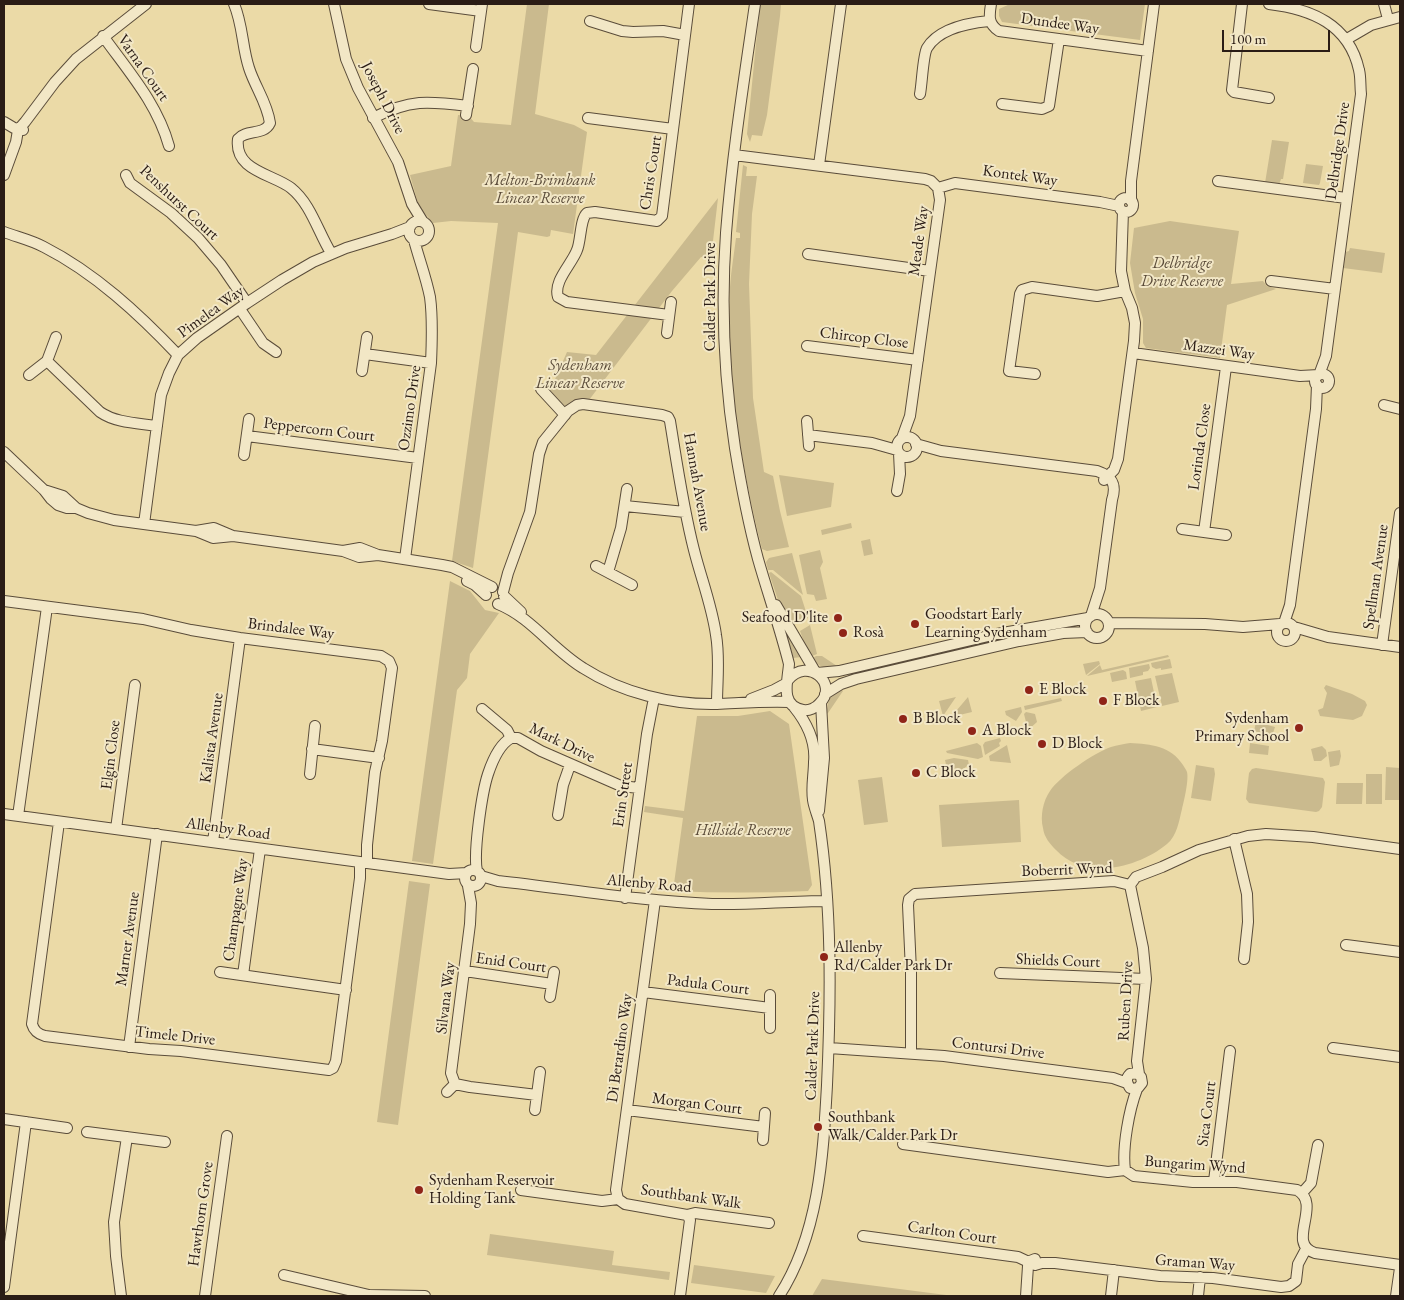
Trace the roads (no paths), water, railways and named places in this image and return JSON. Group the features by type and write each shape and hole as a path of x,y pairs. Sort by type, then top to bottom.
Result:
{"street":[{"path":"4,175 20,129 55,82 76,59 102,36 146,4"},
{"path":"234,4 240,18 249,69 264,100 270,123 263,130 242,135 238,139 238,148 245,161 252,168 284,183 301,198 308,207 329,254"},
{"name":"Joseph Drive","path":"334,4 346,59 373,118 398,162 412,204 423,222"},
{"path":"430,4 481,7 476,47"},
{"name":"Chris Court","path":"669,315 567,302 562,300 556,293 558,284 578,249 583,218 587,213 595,212 656,221 662,216 689,4"},
{"name":"Calder Park Drive","path":"755,4 734,155 725,257 724,290 727,369 731,418 740,481 750,526 789,664 787,682"},
{"path":"819,165 841,4"},
{"path":"920,94 926,49 936,37 947,30 989,21 991,4"},
{"path":"1106,479 1114,470 1118,459 1133,353 1135,323 1125,290 1120,255 1125,205 1131,181 1154,4"},
{"path":"1242,4 1232,90 1234,92 1269,98"},
{"name":"Delbridge Drive","path":"1269,4 1293,5 1314,14 1347,39 1359,71 1361,94 1326,356 1316,409 1288,625"},
{"path":"1384,4 1388,19"},
{"path":"1347,39 1371,25 1400,17"},
{"name":"Dundee Way","path":"989,21 999,31 1148,51"},
{"path":"590,22 622,31 663,31 685,34"},
{"name":"Varna Court","path":"102,36 151,102 165,132 168,146"},
{"path":"1002,104 1042,109 1049,106 1059,39"},
{"path":"373,118 408,104 426,102 467,110 473,69"},
{"path":"588,118 673,129"},
{"path":"4,122 20,129"},
{"name":"Meade Way","path":"734,155 925,179 931,181 938,188 940,200 910,416 899,445"},
{"name":"Penshurst Court","path":"126,175 130,183 165,208 198,238 221,265 263,343 276,352"},
{"path":"1218,181 1346,198"},
{"name":"Kontek Way","path":"938,188 955,183 1125,205"},
{"name":"Joseph Drive","path":"412,204 414,234"},
{"path":"417,222 423,222 429,229 428,236 414,234 417,222"},
{"name":"Pimelea Way","path":"144,524 163,389 178,356 197,338 294,272 329,254 367,240 392,234 414,234"},
{"name":"Ozzimo Drive","path":"405,559 431,363 432,313 414,234"},
{"path":"7,235 43,246 68,260 112,292 178,356"},
{"path":"808,254 930,271"},
{"path":"1271,281 1335,290"},
{"path":"1035,374 1009,372 1022,290 1032,287 1097,296 1125,290"},
{"path":"667,333 671,302"},
{"path":"29,375 47,361 56,337"},
{"path":"362,371 367,337"},
{"name":"Chircop Close","path":"806,346 918,360"},
{"name":"Mazzei Way","path":"1133,353 1321,380"},
{"path":"365,354 431,363"},
{"path":"47,361 107,417 157,426"},
{"name":"Lorinda Close","path":"1204,532 1226,367"},
{"path":"542,390 565,415"},
{"name":"Hannah Avenue","path":"497,594 508,574 530,512 543,442 565,415 577,405 583,404 668,417 685,512 717,637 720,704"},
{"path":"1384,405 1400,408"},
{"name":"Meade Way","path":"910,416 914,448"},
{"name":"Peppercorn Court","path":"244,455 249,419"},
{"path":"807,421 809,440 899,445 908,437 914,448"},
{"name":"Peppercorn Court","path":"247,436 418,458"},
{"path":"4,452 44,490 50,499 66,508 76,508 114,520 196,531 213,538 233,536 343,551 359,557 378,555 424,562 497,594 562,654 583,668 608,682 654,698 696,704 790,703 803,710 810,710 847,681 1032,638 1063,633 1087,632 1096,638 1103,636 1107,623 1100,607 1100,588 1112,500 1106,479 1089,471 914,448 904,456 899,445"},
{"path":"897,491 900,474 899,445"},
{"path":"900,474 914,448"},
{"path":"608,572 616,550 625,506 626,488"},
{"path":"625,506 685,512"},
{"name":"Spellman Avenue","path":"1382,645 1400,513"},
{"path":"1182,529 1226,536"},
{"path":"596,566 632,585"},
{"name":"Calder Park Drive","path":"767,588 817,673"},
{"path":"1087,632 1086,625 1100,588"},
{"name":"Brindalee Way","path":"4,602 143,619 191,630 240,638 386,658 392,668 363,862"},
{"path":"18,816 46,608"},
{"path":"817,673 839,671 955,643 1090,617 1095,614 1107,623 1205,624 1242,627 1288,625 1328,637 1400,647"},
{"path":"1278,636 1277,628 1288,625"},
{"path":"1288,625 1295,633 1293,638"},
{"path":"1242,627 1278,636 1285,641 1293,638 1328,637"},
{"name":"Kalista Avenue","path":"213,842 240,638"},
{"path":"955,643 958,655"},
{"path":"890,659 892,670"},
{"path":"743,702 774,690 787,682 798,671 811,670 817,673 824,682 823,699"},
{"path":"787,682 786,693 790,703"},
{"name":"Elgin Close","path":"116,829 135,685"},
{"name":"Erin Street","path":"625,898 639,788 654,698"},
{"name":"Calder Park Drive","path":"818,819 824,758 823,699"},
{"name":"Calder Park Drive","path":"779,1296 793,1270 811,1222 823,1143 829,1050 830,994 826,899 818,819 812,790 815,755 813,743 804,720 790,703"},
{"name":"Mark Drive","path":"482,709 507,730 511,738 518,738 570,765 621,786 639,788"},
{"path":"310,774 315,726"},
{"name":"Silvana Way","path":"455,1084 451,1073 465,972 473,878 488,774 498,753 511,738"},
{"path":"312,749 379,758"},
{"path":"558,816 563,785 570,765"},
{"name":"Allenby Road","path":"4,814 625,898 713,904 826,899"},
{"name":"Timele Drive","path":"59,822 32,1024 34,1030 45,1036 329,1070 333,1068 336,1061 363,862"},
{"name":"Marner Avenue","path":"129,1047 157,834"},
{"name":"Boberrit Wynd","path":"911,1053 911,971 908,905 909,899 914,894 1114,881 1130,885 1136,876 1162,868 1199,850 1234,839 1266,834 1312,837 1400,849"},
{"path":"1234,839 1246,894 1248,922 1244,959"},
{"name":"Champagne Way","path":"242,975 260,848"},
{"name":"Ruben Drive","path":"1130,885 1143,948 1146,979 1137,1061 1132,1080"},
{"name":"Di Berardino Way","path":"618,1199 616,1190 655,900"},
{"path":"1346,945 1400,952"},
{"path":"220,972 346,990"},
{"name":"Enid Court","path":"465,972 552,984"},
{"name":"Enid Court","path":"550,997 554,972"},
{"name":"Shields Court","path":"1000,974 1146,979"},
{"name":"Padula Court","path":"643,992 770,1008"},
{"name":"Padula Court","path":"770,995 770,1028"},
{"path":"1333,1048 1400,1057"},
{"name":"Contursi Drive","path":"829,1050 911,1053 1132,1080"},
{"name":"Sica Court","path":"1214,1181 1230,1050"},
{"path":"535,1110 540,1072"},
{"path":"1125,1170 1123,1160 1132,1102 1132,1080"},
{"path":"447,1092 455,1084 537,1095"},
{"name":"Morgan Court","path":"627,1110 764,1127"},
{"name":"Morgan Court","path":"763,1140 765,1113"},
{"path":"4,1119 67,1128"},
{"path":"4,1287 26,1122"},
{"path":"87,1132 165,1142"},
{"name":"Hawthorn Grove","path":"205,1296 227,1136"},
{"path":"121,1296 114,1222 127,1137"},
{"name":"Bungarim Wynd","path":"903,1144 1108,1172 1125,1170 1134,1176 1193,1182 1237,1182 1297,1190 1302,1193"},
{"path":"1318,1145 1311,1183 1302,1193 1307,1203 1302,1240 1306,1249 1315,1253 1400,1267 1396,1296"},
{"name":"Southbank Walk","path":"521,1190 602,1201 618,1199 625,1204 687,1215 695,1213 769,1223"},
{"path":"680,1296 690,1220 687,1215"},
{"name":"Carlton Court","path":"863,1236 1018,1257 1032,1263"},
{"path":"1294,1296 1289,1286 1296,1281 1298,1264 1306,1249"},
{"name":"Graman Way","path":"1032,1263 1055,1262 1170,1277 1213,1278 1281,1287 1289,1286"},
{"path":"1026,1296 1032,1263"},
{"path":"1110,1296 1114,1270"},
{"path":"284,1275 369,1295 425,1296"},
{"path":"1198,1296 1200,1278"}],"place":[{"name":"Seafood D'lite","path":"838,618"},
{"name":"Goodstart Early Learning Sydenham","path":"915,624"},
{"name":"Rosà","path":"843,633"},
{"name":"E Block","path":"1029,690"},
{"name":"F Block","path":"1103,701"},
{"name":"B Block","path":"903,719"},
{"name":"Sydenham Primary School","path":"1299,728"},
{"name":"A Block","path":"972,731"},
{"name":"D Block","path":"1042,744"},
{"name":"C Block","path":"916,773"},
{"name":"Allenby Rd/Calder Park Dr","path":"824,957"},
{"name":"Southbank Walk/Calder Park Dr","path":"818,1127"},
{"name":"Sydenham Reservoir Holding Tank","path":"419,1190"}],"park label":[{"name":"Melton-Brimbank Linear Reserve","path":"540,190"},
{"name":"Delbridge Drive Reserve","path":"1182,273"},
{"name":"Sydenham Linear Reserve","path":"580,375"},
{"name":"Hillside Reserve","path":"743,831"}]}
